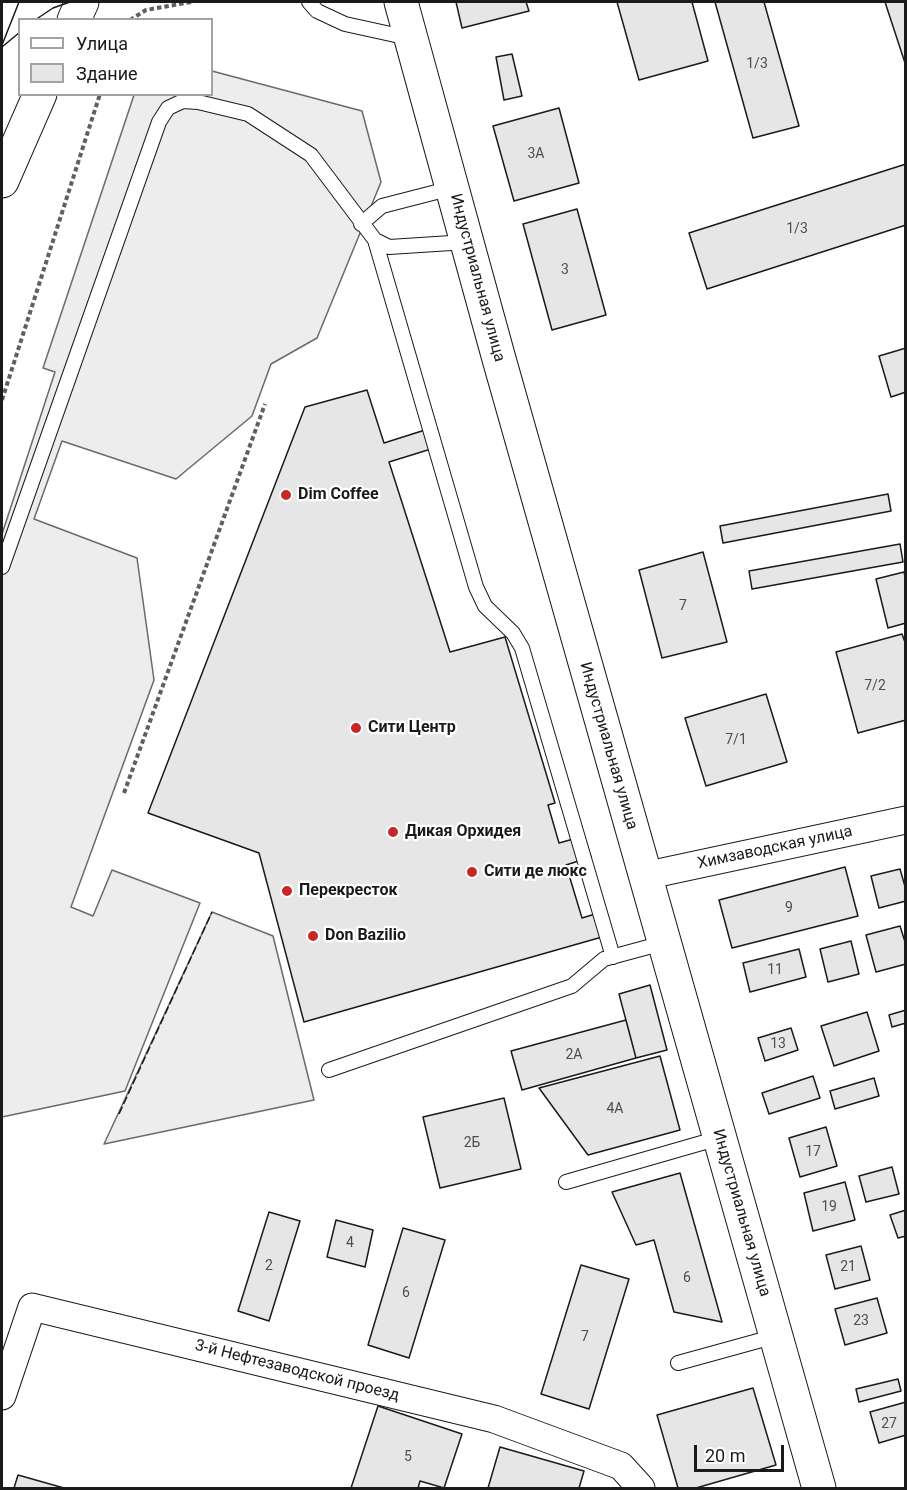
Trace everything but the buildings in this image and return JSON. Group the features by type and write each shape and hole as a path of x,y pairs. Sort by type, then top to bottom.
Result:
{"main road":[{"path":"75,18 82,2"},
{"name":"Индустриальная улица","path":"401,2 644,876 819,1488"},
{"path":"2,182 39,96"}],"street":[{"name":"Химзаводская улица","path":"644,876 906,820"},
{"name":"3-й Нефтезаводской проезд","path":"2,1396 32,1307 494,1419 621,1466 641,1488"}],"lane":[{"path":"309,2 317,11 345,24 411,39"},
{"path":"2,567 159,122 168,108 183,101 198,102 248,114 311,155 361,224 375,240 389,247 467,242"},
{"path":"361,224 382,206 452,188"},
{"path":"375,240 476,587 484,606 513,633 522,648 614,957"},
{"path":"329,1070 572,986 604,959 663,943"},
{"path":"566,1182 719,1138"},
{"path":"678,1364 776,1336"}],"path":[{"path":"133,18 146,10 191,2"},
{"path":"2,400 99,96"},
{"path":"124,793 265,404"}],"shaded area":[{"path":"213,71 362,111 381,182 317,338 271,364 252,416 176,479 62,441 34,519 137,558 154,680 71,907 93,916 112,870 200,903 125,1091 2,1117 2,534 55,372 43,368 134,96 213,96"},
{"path":"212,912 273,936 314,1100 104,1144"}],"tram line":[{"path":"2,45 19,2"},
{"path":"38,18 53,8 70,2"},
{"path":"2,47 18,34"}],"fence":[{"path":"119,1114 212,912"}],"place":[{"name":"Dim Coffee","path":"286,495"},
{"name":"Сити Центр","path":"356,728"},
{"name":"Дикая Орхидея","path":"393,832"},
{"name":"Сити де люкс","path":"472,872"},
{"name":"Перекресток","path":"287,891"},
{"name":"Don Bazilio","path":"313,936"}]}
